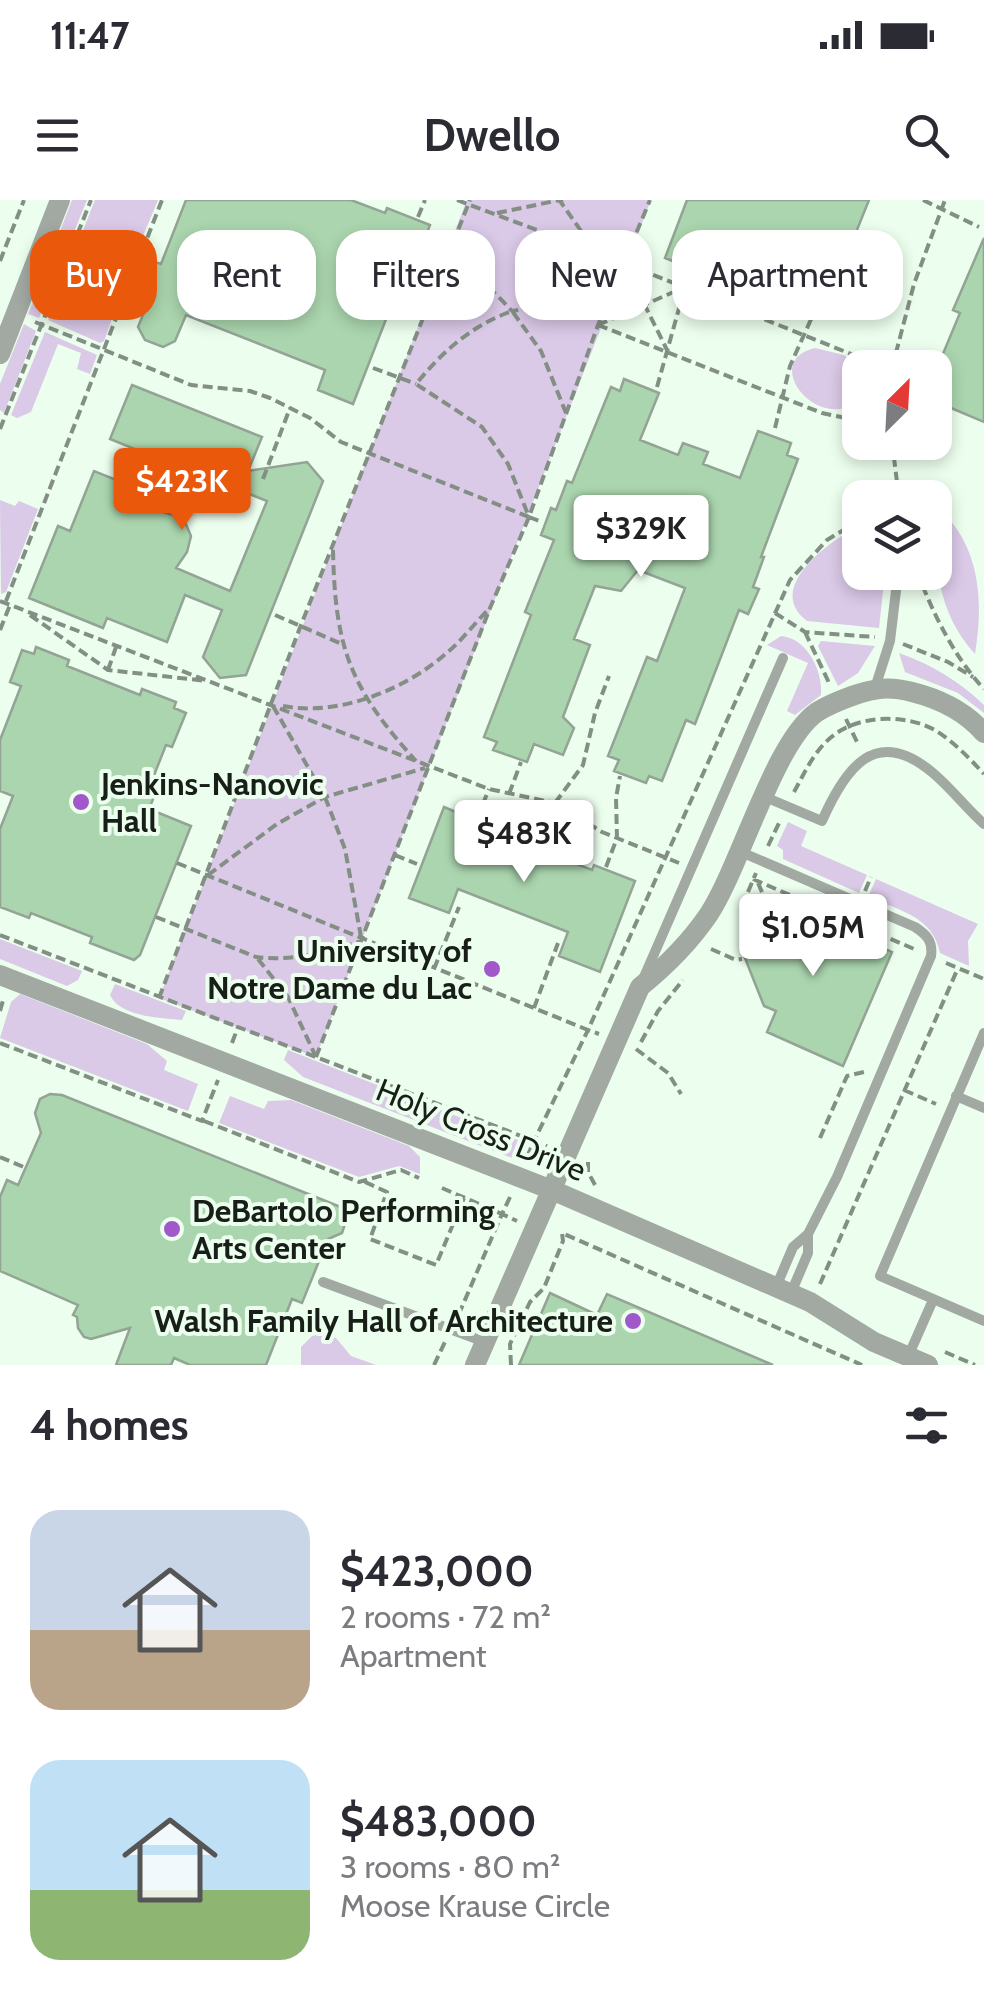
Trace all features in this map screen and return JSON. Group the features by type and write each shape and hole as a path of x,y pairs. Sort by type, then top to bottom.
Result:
{"street":[{"path":"0,354 60,200"},
{"path":"475,1365 640,987 690,939 718,899 785,752 815,714 875,688 892,686 930,696 955,708 984,733"},
{"name":"Holy Cross Drive","path":"0,974 552,1190 784,1290 914,1362"}],"lane":[{"path":"875,688 890,641 896,590"},
{"path":"640,987 782,658"},
{"path":"765,797 822,821 842,780 861,758 883,753 905,757 932,772 984,824"},
{"path":"740,852 915,927 932,946 837,1177 808,1234 794,1247 784,1290"},
{"path":"984,1033 880,1276 984,1321"},
{"path":"956,1096 984,1108"},
{"path":"323,1282 484,1342"},
{"path":"914,1362 933,1300"}],"path":[{"path":"0,261 24,200"},
{"path":"80,230 91,200"},
{"path":"150,230 162,200"},
{"path":"418,217 425,200"},
{"path":"457,200 539,230"},
{"path":"495,213 561,200 581,230"},
{"path":"638,230 650,200"},
{"path":"923,200 979,227"},
{"path":"894,350 945,200"},
{"path":"459,230 470,202"},
{"path":"495,292 542,351 566,413"},
{"path":"416,384 442,351 515,310"},
{"path":"652,316 668,352"},
{"path":"26,319 191,385 250,392 310,418 342,442 542,522"},
{"path":"0,430 44,320"},
{"path":"0,630 5,603 115,320"},
{"path":"160,998 300,626 422,320"},
{"path":"316,1057 529,517 600,320"},
{"path":"598,325 610,320"},
{"path":"657,387 676,320"},
{"path":"768,320 844,350"},
{"path":"775,428 780,397 810,320"},
{"path":"598,325 780,397 842,417"},
{"path":"373,368 416,384 482,426 508,464 529,517"},
{"path":"262,479 290,408"},
{"path":"525,1161 790,580 827,540 842,531"},
{"path":"333,545 334,596 349,666 366,700 417,763"},
{"path":"924,590 973,677 984,688"},
{"path":"5,603 417,763 489,789 555,803 617,838 666,857"},
{"path":"272,704 303,710 366,700 447,653 490,608"},
{"path":"22,609 108,670 213,682"},
{"path":"275,615 342,644"},
{"path":"805,632 832,689"},
{"path":"108,670 116,646"},
{"path":"555,803 583,765 595,713 609,676"},
{"path":"272,704 325,797 345,849 362,940"},
{"path":"843,712 859,746"},
{"path":"955,760 964,753"},
{"path":"510,794 522,762"},
{"path":"207,875 277,824 325,797 430,766"},
{"path":"606,867 617,838 620,776"},
{"path":"478,818 489,789"},
{"path":"395,855 418,864"},
{"path":"177,863 617,1040 652,1059 681,1094"},
{"path":"863,895 871,877"},
{"path":"748,892 754,879 758,880 984,980"},
{"path":"758,880 768,906"},
{"path":"434,969 459,906"},
{"path":"156,917 256,958 272,960 314,955 362,940"},
{"path":"0,936 534,1142"},
{"path":"534,1008 558,944"},
{"path":"711,950 742,959"},
{"path":"256,958 288,997 316,1057"},
{"path":"820,1286 958,968"},
{"path":"202,1121 238,1027"},
{"path":"0,1043 387,1192 370,1239 436,1265 464,1198"},
{"path":"820,1138 846,1076 864,1073 866,1067"},
{"path":"904,1090 938,1105"},
{"path":"0,1157 26,1168"},
{"path":"365,1182 401,1170 419,1178"},
{"path":"442,1188 502,1214"},
{"path":"434,1365 513,1189"},
{"path":"511,1365 510,1344 530,1302 544,1288 563,1241 562,1233 862,1365"}],"shaded area":[{"path":"72,200 87,200 75,230 60,230"},
{"path":"95,200 158,200 146,230 83,230"},
{"path":"467,200 651,200 639,230 515,230 515,320 604,320 316,1057 159,998 421,320 495,320 495,230 455,230"},
{"path":"48,320 112,320 100,343"},
{"path":"24,324 36,331 4,413 0,410 0,384"},
{"path":"45,332 97,355 90,374 77,369 81,353 58,344 31,412 17,418 11,415"},
{"path":"815,348 842,355 842,408 827,408 801,392 792,367 799,355"},
{"path":"0,500 15,506 19,501 38,509 6,592 1,594"},
{"path":"952,523 970,554 975,573 979,613 975,654 942,590 952,590"},
{"path":"842,536 842,590 883,590 879,628 807,621 795,608 797,580 806,566"},
{"path":"781,636 806,649 821,686 821,695 795,715 787,711 808,663 767,645"},
{"path":"821,641 875,646 858,673 838,686 818,646"},
{"path":"899,653 955,681 984,705 984,713 958,693 905,672"},
{"path":"788,822 807,831 801,846 867,875 859,893 783,859 783,850 777,846"},
{"path":"876,879 978,924 968,941 969,966 940,953 922,922 868,897"},
{"path":"0,939 82,971 78,980 67,986 0,959"},
{"path":"115,984 186,1011 182,1020 142,1015 123,1008 110,995"},
{"path":"20,994 147,1044 167,1061 164,1070 198,1084 188,1111 0,1038 11,1002"},
{"path":"288,1050 527,1146 520,1161 303,1077 284,1060"},
{"path":"230,1096 264,1109 268,1101 291,1100 409,1146 420,1157 420,1174 399,1166 359,1177 219,1123"},
{"path":"323,1333 336,1338 351,1356 376,1365 301,1365 301,1347 313,1335"}],"building":[{"path":"186,200 351,200 385,213 387,208 430,225 428,230 336,230 336,320 386,320 353,404 318,390 325,370 199,320 316,320 316,230 177,230 177,320 184,320 175,341 163,347 145,340 138,327 141,320 157,320 157,263 161,264"},
{"path":"687,200 869,200 857,230 676,230"},
{"path":"984,238 984,422 952,408 952,350 945,350 960,313 953,310"},
{"path":"672,240 672,261 665,258"},
{"path":"624,379 659,393 640,440 678,455 683,443 708,452 703,464 740,478 758,431 791,443 787,455 798,459 761,557 753,587 759,589 748,614 739,610 695,724 686,720 662,781 649,776 646,783 614,771 619,760 608,756 647,657 657,661 685,588 638,570 621,591 595,586 574,639 590,645 563,717 574,728 563,755 534,744 527,762 493,750 497,742 484,737 531,615 525,612 554,540 541,535 551,508 556,510 567,481 572,483 611,387 620,391"},
{"path":"132,385 262,437 248,471 307,462 323,481 246,675 220,678 203,657 222,610 185,595 167,642 107,618 103,628 29,598 58,526 70,531 94,471 139,489 152,456 110,439","holes":["168,462 267,501 230,591 176,568 187,552 191,536 185,522 150,508"]},
{"name":"Jenkins-Nanovic Hall","path":"36,647 69,660 67,666 140,695 142,689 176,702 174,708 186,713 172,747 166,745 151,783 158,787 149,809 191,826 140,955 134,960 90,943 92,937 31,913 29,918 0,907 0,829 13,796 0,791 0,740 21,686 10,682 22,650 34,654"},
{"path":"444,807 482,823 481,827 592,870 594,865 635,881 600,972 559,956 568,932 458,889 449,913 409,898"},
{"path":"779,904 816,920 817,916 892,952 843,1066 767,1032 776,1011 764,1006 741,948 757,913"},
{"name":"DeBartolo Performing Arts Center","path":"50,1094 62,1095 343,1208 342,1233 328,1239 302,1303 292,1299 266,1365 190,1365 174,1358 171,1365 116,1365 130,1328 91,1339 84,1337 73,1315 78,1305 0,1271 0,1197 7,1180 18,1185 41,1133 35,1113 40,1099"},
{"name":"Walsh Family Hall of Architecture","path":"550,1293 597,1315 607,1294 773,1365 519,1365"}],"place":[{"name":"Jenkins-Nanovic Hall","path":"81,802"},
{"name":"University of Notre Dame du Lac","path":"492,969"},
{"name":"DeBartolo Performing Arts Center","path":"172,1229"},
{"name":"Walsh Family Hall of Architecture","path":"633,1321"}]}
